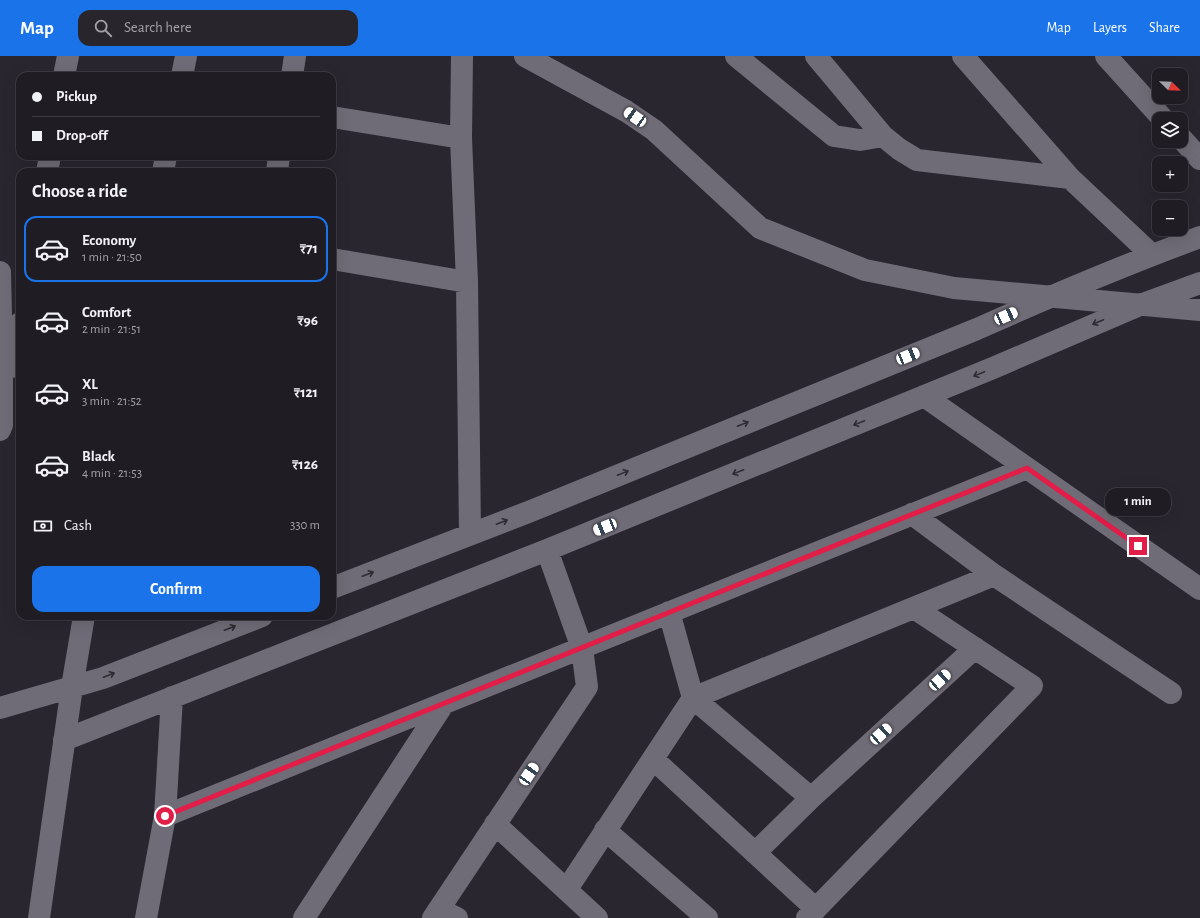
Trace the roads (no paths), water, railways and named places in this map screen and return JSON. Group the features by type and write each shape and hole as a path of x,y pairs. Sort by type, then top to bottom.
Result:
{"street":[{"path":"65,72 68,56"},
{"path":"183,72 186,56"},
{"path":"293,72 295,56"},
{"path":"462,56 460,138 467,282 470,534"},
{"path":"525,56 626,111 654,130 760,228 865,270 954,288 1200,310"},
{"path":"736,56 834,136 860,140 884,136"},
{"path":"816,56 884,136 899,150 917,160 1070,178"},
{"path":"963,56 1070,178 1152,255"},
{"path":"1106,56 1157,112"},
{"path":"336,118 460,138"},
{"path":"1188,146 1200,159"},
{"path":"336,586 531,511 977,329 1049,296 1200,237"},
{"path":"336,260 467,282"},
{"path":"0,272 2,357 0,430"},
{"path":"64,740 547,550 993,368 1140,305 1200,283"},
{"path":"0,430 16,344"},
{"path":"924,396 1200,589"},
{"path":"165,816 1027,468"},
{"path":"912,514 994,575 1171,693"},
{"path":"443,915 495,824 587,687 582,648 547,550"},
{"path":"567,889 693,698 994,575"},
{"path":"653,759 755,853 812,913 1032,686 914,608"},
{"path":"669,612 693,698 811,798"},
{"path":"39,918 64,740 83,620"},
{"path":"0,708 102,678 252,620"},
{"path":"755,853 811,798 975,648"},
{"path":"146,918 165,816 172,697"},
{"path":"304,918 444,703"},
{"path":"495,824 597,918"},
{"path":"605,830 707,918"}]}
